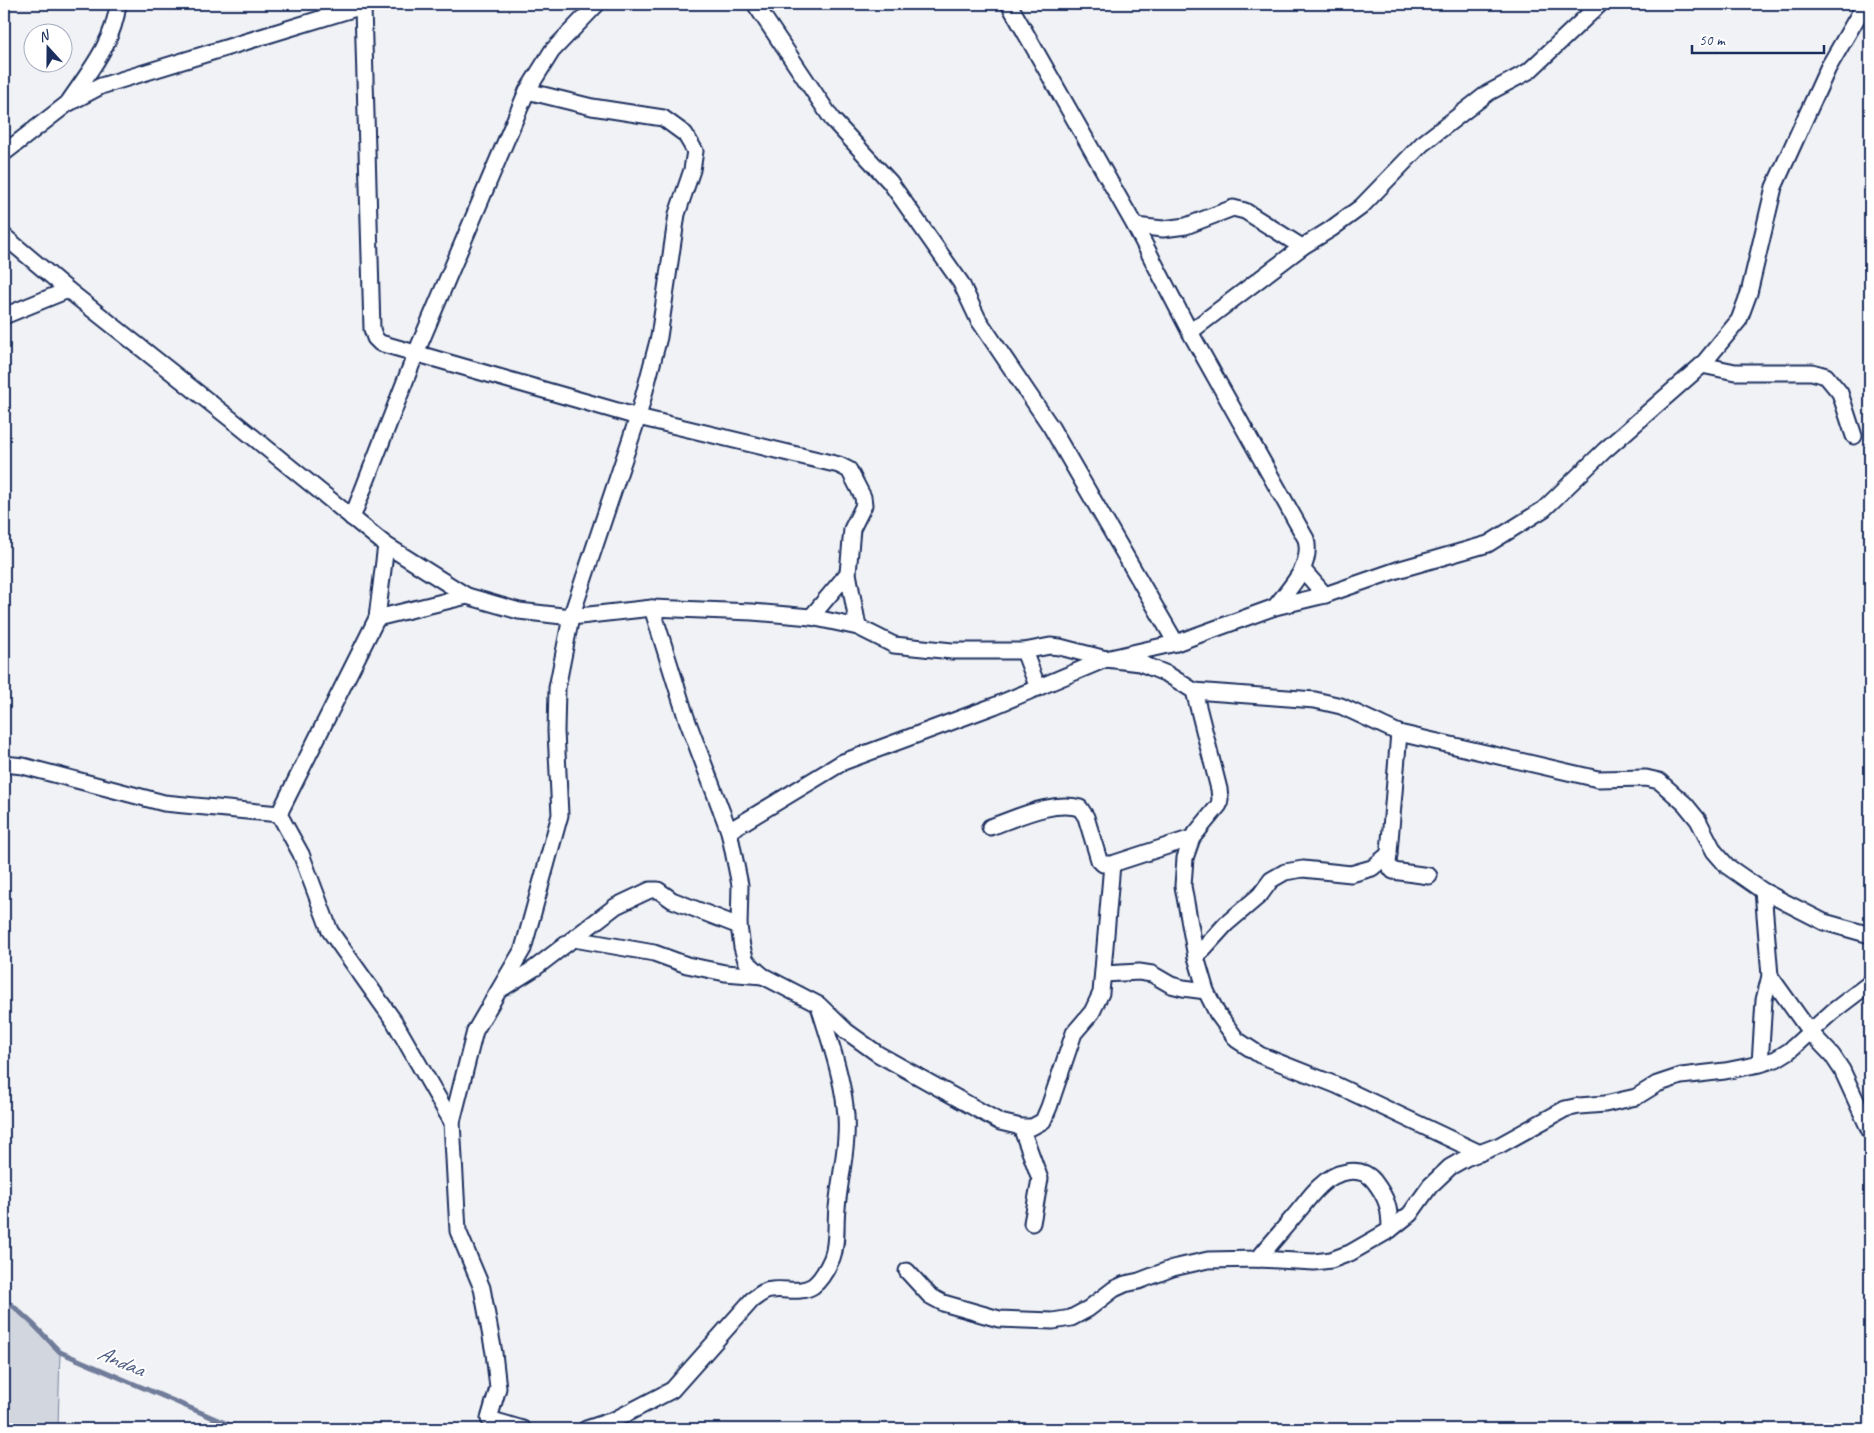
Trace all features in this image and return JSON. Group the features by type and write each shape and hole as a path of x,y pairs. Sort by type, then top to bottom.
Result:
{"street":[{"path":"67,104 98,59 111,34 118,4"},
{"path":"352,518 416,353 527,91 552,51 597,4"},
{"path":"755,4 832,119 890,182 961,283 978,320 1051,427 1176,643"},
{"path":"1010,4 1135,226 1190,332 1306,539 1309,549 1303,570 1275,607"},
{"path":"1190,332 1302,247 1332,229 1361,207 1422,144 1477,100 1529,71 1600,4"},
{"path":"729,831 843,762 908,739 1106,659 1176,643 1275,607 1325,596 1397,570 1488,544 1544,509 1604,451 1702,365 1739,320 1749,293 1774,187 1828,68 1865,4"},
{"path":"4,153 67,104 101,86 366,5 372,329 375,338 380,343 638,417 839,465 849,470 860,490 864,505 852,529 848,572 858,627"},
{"path":"523,1429 489,1419 498,1388 494,1353 482,1288 458,1231 452,1122 475,1031 523,949 560,815 556,731 557,688 571,617 638,417 659,337 677,214 692,170 695,151 685,134 663,118 592,107 527,91"},
{"path":"1135,226 1163,229 1186,226 1233,208 1245,212 1302,247"},
{"path":"4,236 68,290 386,545 467,596 519,611 571,617 652,608 752,612 811,617 858,627 894,645 952,651 1024,651 1050,646 1060,647 1106,659 1140,663 1167,674 1194,691 1315,700 1341,706 1399,733 1598,779 1646,778 1659,781 1685,804 1698,820 1714,851 1726,866 1763,891 1824,922 1870,935"},
{"path":"4,316 68,290"},
{"path":"1702,365 1735,372 1812,372 1826,376 1840,393 1854,436"},
{"path":"279,814 377,618 386,545"},
{"path":"1303,570 1325,596"},
{"path":"811,617 848,572"},
{"path":"377,618 467,596"},
{"path":"652,608 686,717 729,831 740,885 738,926 746,960 763,976 819,1004 846,1031 878,1054 1000,1122 1021,1128 1032,1128 1043,1121 1050,1107 1074,1033 1092,1012 1101,993 1112,864"},
{"path":"1024,651 1038,688"},
{"path":"1194,691 1220,799 1218,805 1192,838 1185,858 1183,886 1196,957 1206,991 1217,1012 1237,1040 1260,1055 1336,1086 1480,1154"},
{"path":"1399,733 1388,864 1392,871 1429,876"},
{"path":"4,764 23,766 164,803 279,814"},
{"path":"990,827 1055,806 1070,805 1080,808 1086,817 1099,860 1104,864 1112,864 1192,838"},
{"path":"279,814 301,854 330,931 394,1021 452,1122"},
{"path":"1196,957 1226,924 1260,895 1271,880 1285,872 1303,869 1351,874 1372,868 1388,854"},
{"path":"500,990 535,968 616,906 650,890 658,890 672,900 738,926"},
{"path":"1760,1064 1764,1000 1770,976 1763,891"},
{"path":"574,939 654,953 687,965 725,973 763,976"},
{"path":"1104,974 1139,972 1152,974 1183,988 1206,991"},
{"path":"1770,976 1810,1032 1832,1055 1842,1070 1870,1131"},
{"path":"907,1271 930,1296 943,1302 999,1319 1053,1321 1072,1318 1088,1309 1114,1289 1163,1271 1208,1260 1258,1259 1314,1262 1331,1260 1350,1253 1390,1230 1410,1214 1430,1186 1450,1167 1466,1158 1500,1145 1565,1109 1605,1104 1636,1097 1657,1084 1681,1076 1725,1071 1776,1059 1870,983"},
{"path":"586,1429 616,1419 672,1390 752,1300 762,1293 770,1290 797,1291 813,1286 824,1273 832,1257 836,1239 837,1210 844,1152 845,1107 836,1061 819,1004"},
{"path":"1021,1128 1040,1179 1032,1223"},
{"path":"1258,1259 1320,1185 1335,1176 1348,1172 1359,1170 1371,1178 1384,1195 1390,1212 1390,1230"}],"shaded area":[{"path":"4,1304 11,1304 60,1352 58,1429 4,1429"}],"waterway":[{"name":"Andaa","path":"4,1304 11,1304 60,1352 239,1429"}]}
